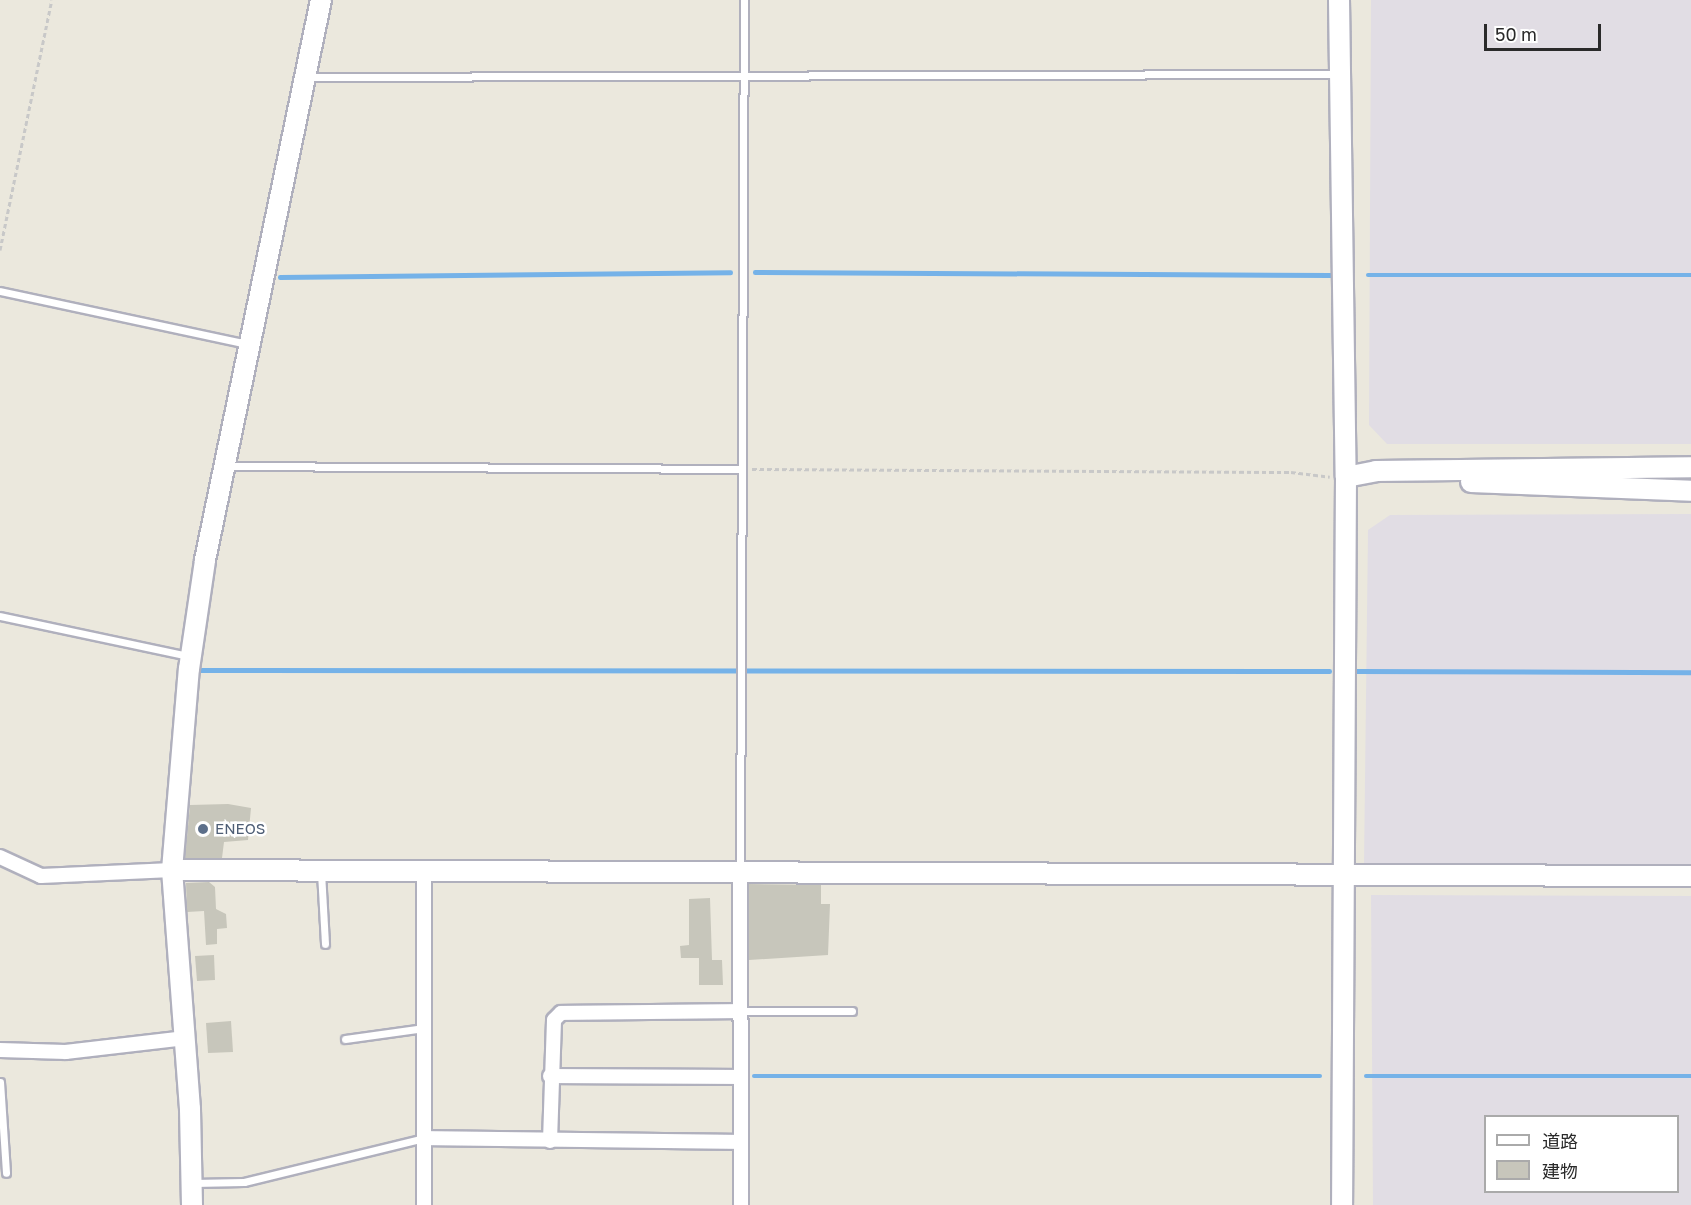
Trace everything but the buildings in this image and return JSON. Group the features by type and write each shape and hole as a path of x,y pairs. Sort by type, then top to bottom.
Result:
{"street":[{"path":"192,1205 185,1038 172,870 191,657 226,466 321,0"},
{"path":"1339,0 1346,477 1342,1205"},
{"path":"1346,477 1376,471 1691,467"},
{"path":"1346,477 1691,491"},
{"path":"0,857 40,876 172,870 1691,876"},
{"path":"424,872 424,1205"},
{"path":"740,874 741,1205"},
{"path":"550,1141 550,1076 554,1020 561,1012 739,1011"},
{"path":"0,1050 66,1052 185,1038"},
{"path":"550,1076 739,1077"},
{"path":"424,1138 740,1142"}],"lane":[{"path":"740,874 744,0"},
{"path":"305,77 744,73 1341,74"},
{"path":"0,291 251,347"},
{"path":"226,466 741,469"},
{"path":"0,616 191,657"},
{"path":"321,871 325,944"},
{"path":"739,1011 852,1011"},
{"path":"345,1039 424,1028"},
{"path":"0,1082 6,1173"},
{"path":"191,1183 244,1182 424,1138"}],"path":[{"path":"0,250 52,0"},
{"path":"741,469 1291,472 1346,477"}],"shaded area":[{"path":"1371,0 1691,0 1691,444 1387,444 1369,425"},
{"path":"1691,514 1691,864 1364,864 1368,530 1390,515"},
{"path":"1371,895 1691,896 1691,1205 1373,1205"}],"waterway":[{"path":"280,277 730,272"},
{"path":"755,272 1330,275"},
{"path":"1368,275 1691,275"},
{"path":"198,670 1329,671"},
{"path":"1357,671 1691,672"},
{"path":"754,1076 1320,1076"},
{"path":"1366,1076 1691,1076"}],"place":[{"name":"ENEOS","path":"203,829"}]}
